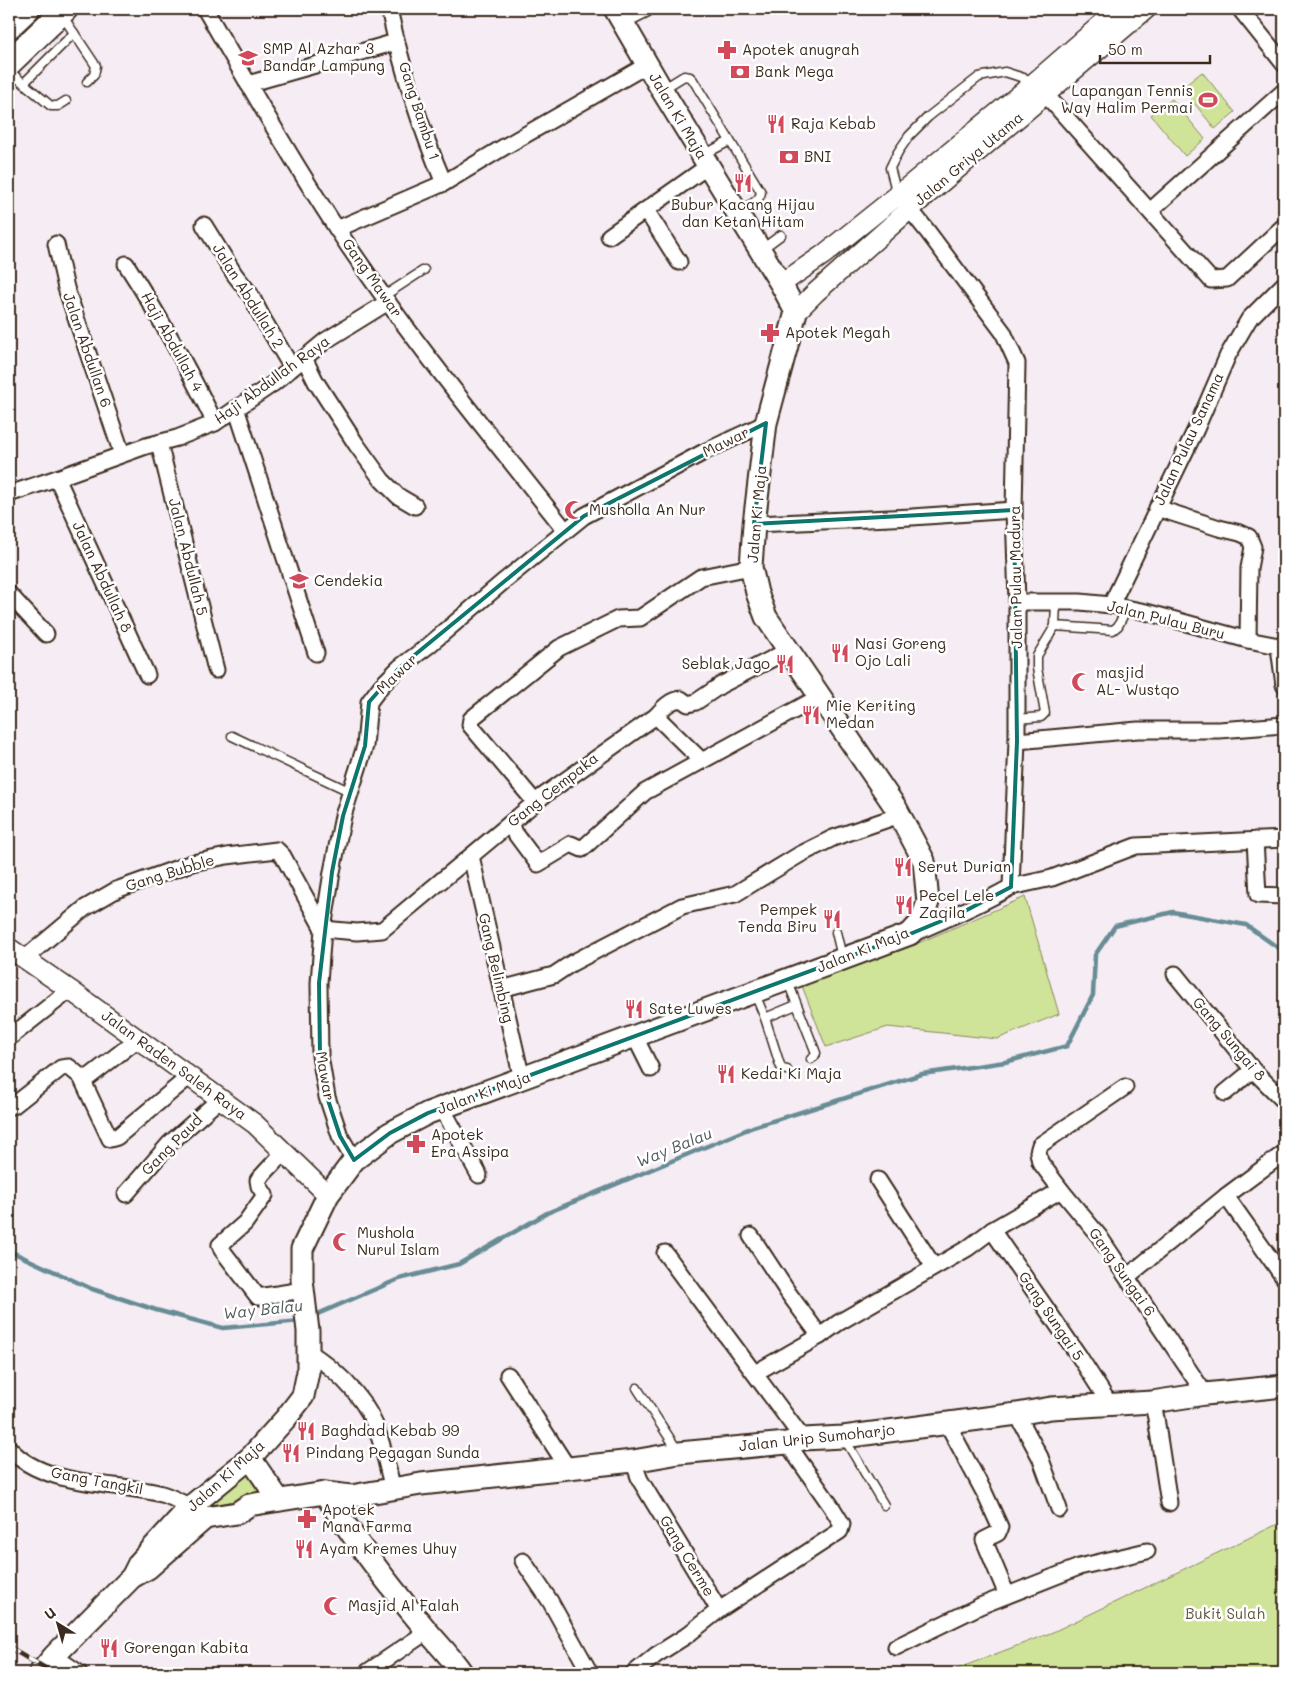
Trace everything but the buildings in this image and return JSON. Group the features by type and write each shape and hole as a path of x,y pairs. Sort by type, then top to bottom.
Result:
{"main road":[{"path":"9,26 27,9"},
{"path":"9,63 63,11"},
{"name":"Jalan Ki Maja","path":"40,1673 54,1656 132,1577 139,1562 198,1513 286,1418 303,1396 308,1372 308,1341 302,1285 302,1249 328,1195 354,1160 390,1133 428,1113 910,934 921,922 928,902 924,861 900,815 766,618 757,593 751,567 766,423 796,312 781,284 647,65 620,16"},
{"name":"Jalan Urip Sumoharjo","path":"198,1513 238,1513 255,1518 336,1498 421,1484 634,1462 679,1453 843,1437 1051,1408 1108,1403 1152,1402 1205,1394 1284,1386"},
{"path":"250,1458 279,1500"},
{"path":"336,1498 375,1565 462,1673"},
{"name":"Jalan Urip Sumoharjo","path":"238,1513 249,1505 279,1500 336,1498"}],"street":[{"name":"Gang Mawar","path":"206,9 248,84 337,229 432,363 565,530"},
{"name":"Gang Bambu 1","path":"389,9 396,42 424,136 444,183"},
{"name":"Jalan Griya Utama","path":"1040,88 1119,9"},
{"name":"Jalan Griya Utama","path":"796,312 904,202 1040,88 1146,9"},
{"path":"1240,9 1284,64"},
{"path":"248,84 396,42"},
{"path":"337,229 444,183 647,65"},
{"path":"1040,88 1212,280 1227,280 1284,226"},
{"path":"1150,211 1284,91"},
{"path":"609,236 646,210 705,161"},
{"name":"Jalan Griya Utama","path":"781,284 904,202"},
{"name":"Jalan Pulau Madura","path":"904,202 1003,332 1017,363 1014,510 1017,602 1017,741 1011,887"},
{"path":"646,210 679,262"},
{"name":"Jalan Abdullah 2","path":"204,225 235,275 250,294 263,319 321,390 382,480 398,496 415,506"},
{"name":"Jalan Abdullan 6","path":"56,244 66,288 122,454"},
{"name":"Haji Abdullah 4","path":"126,264 156,310 215,422"},
{"name":"Jalan Pulau Sanama","path":"1111,605 1196,429 1232,348 1249,319 1284,284"},
{"name":"Haji Abdullah Raya","path":"9,494 122,454 177,438 215,422 274,383 325,341 386,299"},
{"path":"236,408 316,653"},
{"name":"Mawar","path":"354,1160 340,1136 327,1097 320,1056 319,983 323,929 343,816 365,746 370,702 381,686 400,667 428,646 454,622 584,516 736,436 766,423"},
{"name":"Jalan Abdullah 5","path":"159,443 216,670"},
{"name":"Jalan Abdullah 8","path":"57,478 147,676"},
{"path":"1157,508 1249,537 1253,547 1249,568 1248,640"},
{"path":"754,524 912,517 1014,510"},
{"path":"535,802 470,725 472,719 559,648 618,619 640,618 701,577 751,567"},
{"path":"9,594 46,634"},
{"name":"Jalan Pulau Buru","path":"1017,602 1080,602 1111,605 1282,647"},
{"path":"1282,647 1284,685"},
{"name":"Gang Cempaka","path":"323,929 357,932 382,930 535,802 656,716 674,700 681,699 688,704 696,702 722,685 788,651"},
{"path":"509,825 538,864 571,844 582,849 645,792 819,697"},
{"path":"656,716 702,761"},
{"path":"1017,741 1138,730 1219,730 1284,725"},
{"path":"501,989 554,975 572,963 682,906 736,894 833,838 900,815"},
{"path":"910,934 964,912 1011,887 1052,878 1136,846 1284,839"},
{"path":"1255,840 1258,895 1284,896"},
{"name":"Gang Bubble","path":"24,959 84,908 116,890 192,863 266,851 277,850 283,856 323,929"},
{"name":"Gang Belimbing","path":"471,856 522,1079"},
{"name":"Jalan Raden Saleh Raya","path":"9,948 255,1124 328,1195"},
{"name":"Gang Sungai 8","path":"1175,974 1253,1070 1284,1101"},
{"path":"9,1038 70,990"},
{"path":"635,1037 651,1069"},
{"path":"81,1077 89,1078 138,1039"},
{"path":"13,1106 61,1068 69,1067 81,1077 110,1140 117,1138 190,1076"},
{"path":"1224,1094 1253,1070"},
{"name":"Gang Sungai 6","path":"1125,1087 1040,1145 1038,1152 1040,1162 1128,1276 1205,1394"},
{"name":"Gang Paud","path":"126,1194 170,1143 221,1098"},
{"path":"442,1108 479,1175"},
{"path":"284,1152 258,1180 258,1186 265,1195 245,1223 220,1245 258,1297 302,1285"},
{"path":"1128,1276 1226,1196 1284,1153"},
{"path":"878,1180 934,1267"},
{"path":"755,1373 968,1248 992,1230 1061,1190"},
{"path":"1226,1196 1284,1278"},
{"name":"Gang Sungai 5","path":"992,1230 1079,1356 1108,1403"},
{"path":"751,1236 789,1294 820,1336"},
{"path":"665,1253 755,1373 842,1524 840,1531 832,1537 719,1610"},
{"path":"308,1341 353,1389 369,1415 379,1434 393,1489"},
{"path":"508,1375 568,1468"},
{"path":"1152,1402 1169,1503"},
{"path":"1017,1414 1040,1457 1059,1509"},
{"path":"947,1423 985,1494 1000,1527 998,1533 984,1540 1007,1595"},
{"name":"Gang Tangkil","path":"9,1448 33,1467 78,1480 162,1494 177,1500 198,1513"},
{"name":"Gang Cerme","path":"634,1462 640,1480 719,1610 686,1636 656,1655 642,1671"},
{"path":"896,1647 980,1606 1079,1567 1147,1551"},
{"path":"523,1561 550,1601 590,1673"},
{"path":"366,1673 428,1632"},
{"path":"54,1656 79,1673"}],"lane":[{"path":"620,16 648,12 650,9"},
{"path":"63,11 74,33 96,66 94,75 87,82"},
{"path":"24,83 74,33"},
{"path":"9,70 51,106 58,106 66,101"},
{"path":"904,202 892,180 890,168 898,152 928,117 979,77 1005,72 1040,88"},
{"path":"662,90 684,76 690,77 730,140 762,194 758,200 736,211"},
{"path":"705,161 730,140"},
{"path":"760,250 781,235"},
{"path":"386,299 424,270"},
{"path":"1017,719 1041,717 1046,713 1037,668 1037,656 1054,626 1056,602"},
{"path":"1054,626 1113,630 1118,626 1127,608"},
{"path":"232,736 351,792"},
{"path":"836,932 843,959"},
{"path":"787,980 816,1053 810,1059"},
{"path":"754,992 765,1018 780,1065 782,1069 787,1070"},
{"path":"765,1018 796,1005"},
{"path":"637,1388 679,1453"},
{"path":"843,1437 884,1504"}],"highlighted area":[{"path":"766,423 754,524 1014,510 1017,741 1011,887 963,912 910,934 428,1113 390,1133 354,1160 340,1136 327,1097 320,1056 319,983 332,872 343,816 365,746 369,702 400,667 584,516"}],"green space":[{"name":"Lapangan Tennis Way Halim Permai","path":"1202,72 1235,112 1215,129 1182,88"},
{"name":"Lapangan Tennis Way Halim Permai","path":"1172,99 1205,139 1185,156 1151,115"},
{"path":"1025,897 1059,1014 997,1039 888,1027 826,1047 802,986 916,944"},
{"path":"248,1474 262,1494 209,1507 207,1503"},
{"name":"Bukit Sulah","path":"1284,1521 1284,1673 946,1673 1053,1632"}],"waterway":[{"name":"Way Balau","path":"313,1316 399,1279 459,1264 547,1213 753,1127 922,1074 1005,1062 1067,1046 1093,995 1095,955 1115,926 1173,912 1246,925 1284,952"},
{"name":"Way Balau","path":"9,1253 14,1253 92,1289 156,1310 223,1328 301,1321"}],"railway":[{"path":"9,1647 53,1673"}],"place":[{"name":"Apotek anugrah","path":"727,50"},
{"name":"SMP Al Azhar 3 Bandar Lampung","path":"248,58"},
{"name":"Bank Mega","path":"740,72"},
{"name":"Lapangan Tennis Way Halim Permai","path":"1208,100"},
{"name":"Raja Kebab","path":"776,124"},
{"name":"BNI","path":"789,157"},
{"name":"Bubur Kacang Hijau dan Ketan Hitam","path":"743,183"},
{"name":"Apotek Megah","path":"770,333"},
{"name":"Musholla An Nur","path":"574,510"},
{"name":"Cendekia","path":"299,581"},
{"name":"Nasi Goreng Ojo Lali","path":"840,653"},
{"name":"Seblak Jago","path":"785,664"},
{"name":"masjid AL- Wustqo","path":"1081,682"},
{"name":"Mie Keriting Medan","path":"811,715"},
{"name":"Serut Durian","path":"903,867"},
{"name":"Pecel Lele Zaqila","path":"904,905"},
{"name":"Pempek Tenda Biru","path":"832,919"},
{"name":"Sate Luwes","path":"634,1009"},
{"name":"Kedai Ki Maja","path":"726,1074"},
{"name":"Apotek Era Assipa","path":"416,1144"},
{"name":"Mushola Nurul Islam","path":"342,1242"},
{"name":"Baghdad Kebab 99","path":"306,1431"},
{"name":"Pindang Pegagan Sunda","path":"291,1453"},
{"name":"Apotek Mana Farma","path":"307,1519"},
{"name":"Ayam Kremes Uhuy","path":"304,1549"},
{"name":"Masjid Al Falah","path":"333,1606"},
{"name":"Gorengan Kabita","path":"109,1648"}]}
